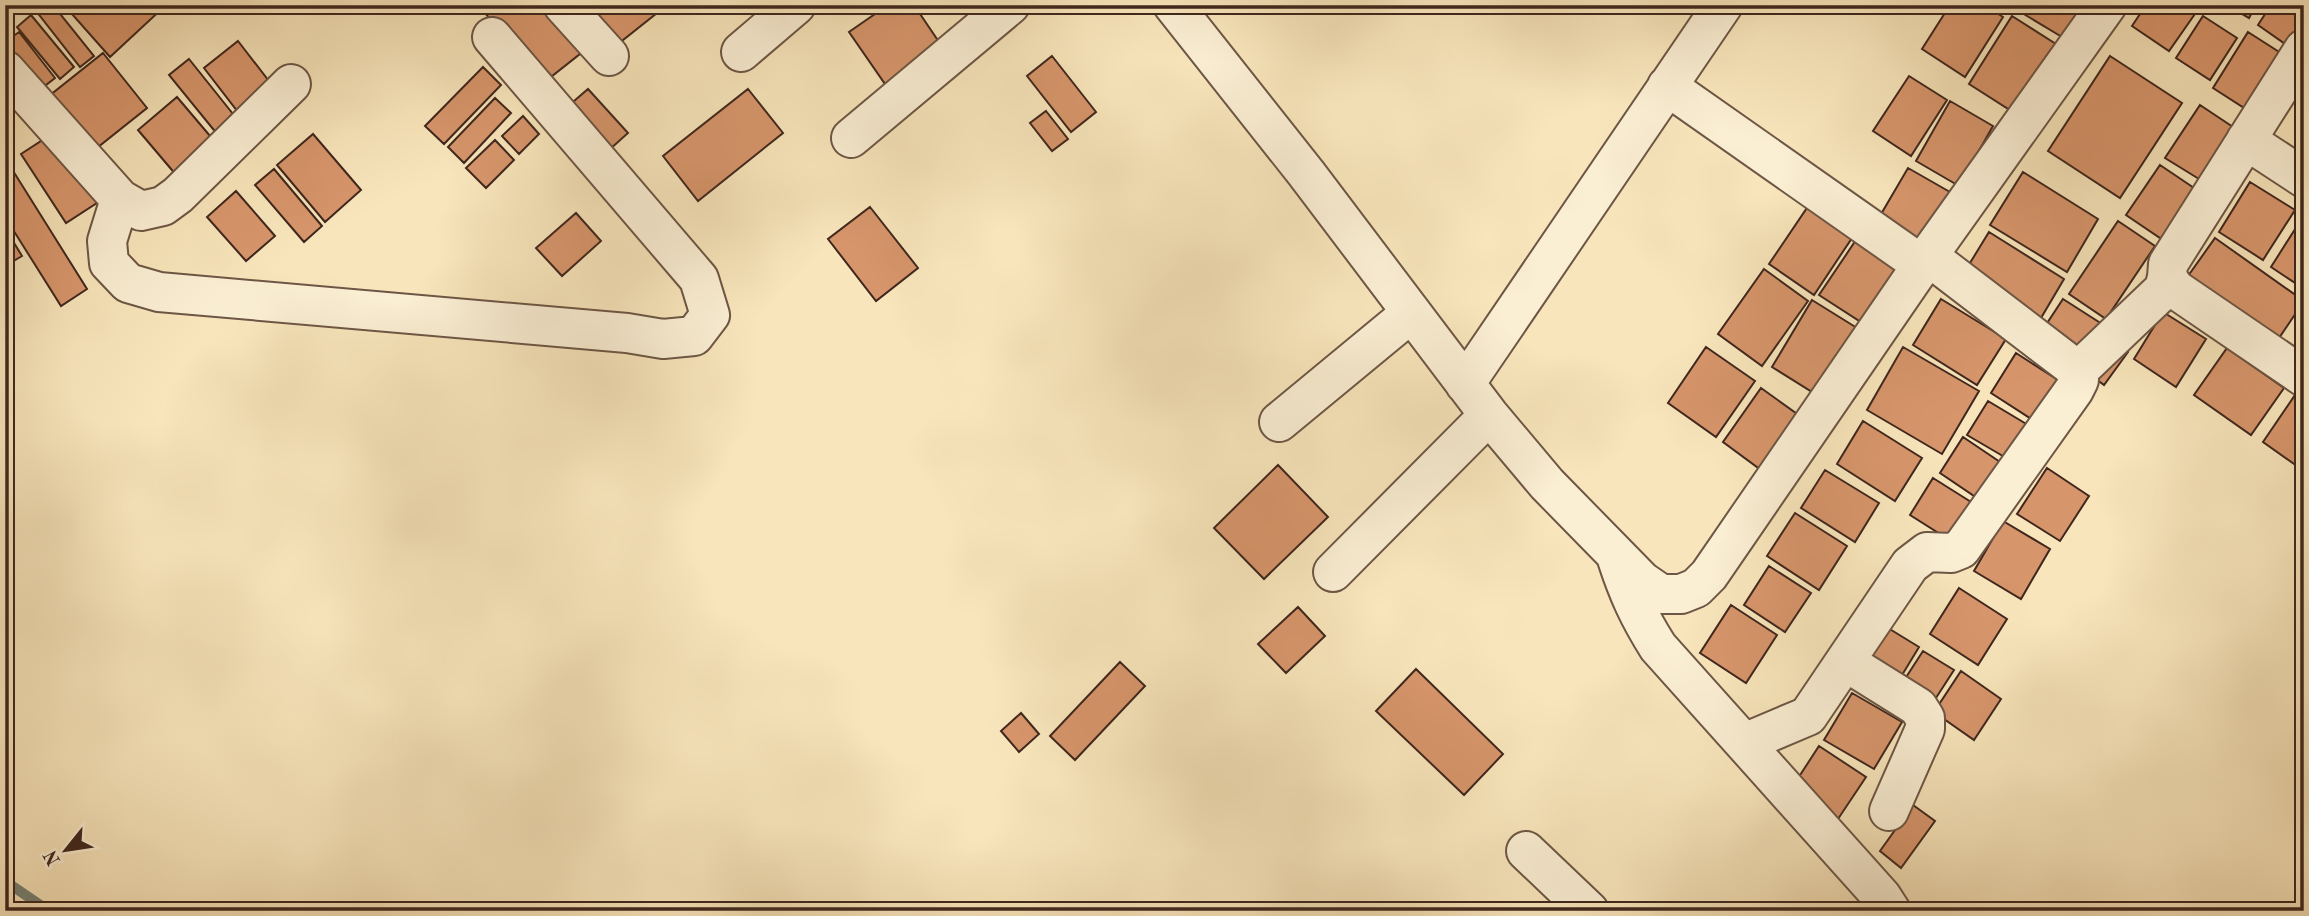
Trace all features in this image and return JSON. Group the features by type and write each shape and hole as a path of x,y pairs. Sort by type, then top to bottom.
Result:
{"street":[{"path":"563,5 609,56"},
{"path":"741,52 796,5"},
{"path":"851,138 1010,5"},
{"path":"1173,5 1306,173 1489,415 1547,484 1642,581 1661,594 1681,594 1696,587 1709,575 1925,261 2107,5"},
{"path":"1465,384 1723,5"},
{"path":"120,199 107,241 109,263 128,284 159,292 627,333 663,339 694,336 710,315 699,279 492,37"},
{"path":"2078,371 2164,289 2168,264 2304,49"},
{"path":"5,70 120,199 141,211 163,206 291,84"},
{"path":"1667,86 1925,261 2078,371 2079,380 2074,390 1961,549 1951,553 1927,552 1910,565 1808,716 1744,743"},
{"path":"2246,139 2304,178"},
{"path":"2168,277 2175,289 2304,377"},
{"path":"1279,422 1411,313"},
{"path":"1334,572 1489,415"},
{"path":"1616,554 1630,598 1658,647 1882,897 1891,911"},
{"path":"1846,662 1918,707 1925,718 1925,729 1889,811"},
{"path":"1526,851 1589,911"}],"building":[{"path":"53,5 94,56 80,67 33,7"},
{"path":"64,5 166,5 110,57"},
{"path":"485,5 557,5 590,46 542,84 481,8"},
{"path":"588,5 651,5 657,13 618,44"},
{"path":"888,5 914,5 941,45 885,84 849,32"},
{"path":"1950,5 1984,5 2003,17 1965,77 1922,49"},
{"path":"2027,5 2082,5 2062,37 2022,13"},
{"path":"2146,5 2189,5 2197,11 2169,51 2132,26"},
{"path":"2227,5 2256,5 2249,18"},
{"path":"2271,5 2304,5 2304,29 2291,48 2258,25"},
{"path":"31,15 74,67 60,79 17,27"},
{"path":"2012,16 2056,44 2013,112 1969,84"},
{"path":"2203,16 2237,38 2210,80 2176,58"},
{"path":"19,32 55,78 33,95 5,60 5,42"},
{"path":"2248,32 2287,57 2252,113 2213,88"},
{"path":"238,41 272,85 238,112 204,68"},
{"path":"103,53 147,108 88,155 44,100"},
{"path":"1052,56 1096,112 1071,132 1027,76"},
{"path":"2110,56 2182,103 2120,198 2048,151"},
{"path":"189,59 241,124 222,140 169,75"},
{"path":"483,67 501,85 444,144 425,126"},
{"path":"1909,76 1947,100 1911,156 1873,131"},
{"path":"588,89 628,133 599,159 559,114"},
{"path":"748,89 783,133 698,201 663,156"},
{"path":"177,97 216,143 177,176 138,130"},
{"path":"495,98 511,113 464,163 448,147"},
{"path":"1950,101 1993,126 1959,186 1916,161"},
{"path":"2200,105 2233,127 2199,179 2165,158"},
{"path":"1046,111 1068,139 1052,151 1030,123"},
{"path":"523,116 539,134 519,154 502,136"},
{"path":"55,132 100,201 66,223 21,154"},
{"path":"313,134 361,190 325,222 277,165"},
{"path":"495,140 514,160 486,188 466,168"},
{"path":"5,158 87,289 61,306 5,217"},
{"path":"2160,165 2197,190 2163,240 2126,215"},
{"path":"1908,168 1950,192 1919,246 1877,221"},
{"path":"274,169 322,226 304,242 255,185"},
{"path":"2023,172 2098,219 2067,272 1990,225"},
{"path":"2250,182 2295,210 2263,260 2219,232"},
{"path":"236,191 275,236 246,261 207,217"},
{"path":"1813,199 1858,229 1814,295 1769,264"},
{"path":"870,207 918,268 876,301 828,239"},
{"path":"576,213 601,241 562,276 536,248"},
{"path":"2304,215 2304,289 2271,267"},
{"path":"2118,221 2155,246 2106,319 2069,294"},
{"path":"5,228 22,256 5,266"},
{"path":"1989,232 2064,279 2038,323 1962,276"},
{"path":"2215,238 2304,301 2277,341 2188,276"},
{"path":"1856,240 1900,269 1864,324 1819,295"},
{"path":"1764,269 1808,301 1762,366 1718,334"},
{"path":"1941,299 2006,339 1977,385 1913,345"},
{"path":"2063,299 2102,324 2076,363 2038,337"},
{"path":"1812,300 1857,328 1817,395 1772,367"},
{"path":"2163,312 2206,339 2176,387 2134,359"},
{"path":"2103,333 2128,352 2104,385 2079,366"},
{"path":"1706,347 1755,381 1716,437 1668,403"},
{"path":"1903,347 1979,391 1942,454 1867,410"},
{"path":"2227,348 2284,388 2251,435 2194,395"},
{"path":"2016,353 2061,382 2036,422 1991,393"},
{"path":"1761,388 1800,416 1761,470 1723,442"},
{"path":"2295,395 2304,401 2304,471 2263,442"},
{"path":"1988,401 2033,428 2013,462 1967,435"},
{"path":"1863,421 1922,458 1895,501 1837,464"},
{"path":"1963,437 2006,466 1983,502 1940,473"},
{"path":"1278,465 1328,517 1264,579 1214,528"},
{"path":"2047,468 2089,496 2060,541 2017,514"},
{"path":"1825,470 1879,503 1855,542 1801,508"},
{"path":"1933,478 1979,507 1956,544 1910,515"},
{"path":"1795,513 1847,546 1819,590 1767,556"},
{"path":"2003,521 2050,549 2021,599 1974,571"},
{"path":"1769,566 1811,593 1785,632 1744,605"},
{"path":"1959,588 2007,619 1978,665 1930,634"},
{"path":"1731,605 1777,635 1746,683 1700,653"},
{"path":"1298,607 1325,636 1286,673 1258,644"},
{"path":"1888,628 1919,647 1896,685 1865,667"},
{"path":"1923,651 1954,670 1934,701 1903,682"},
{"path":"1120,662 1145,686 1075,760 1050,736"},
{"path":"1416,669 1503,754 1464,795 1376,711"},
{"path":"1961,671 2001,699 1974,740 1934,712"},
{"path":"1852,693 1902,722 1874,769 1824,740"},
{"path":"1021,713 1039,734 1019,752 1001,731"},
{"path":"1819,746 1866,777 1838,819 1791,789"},
{"path":"1913,805 1935,821 1901,868 1880,851"}],"waterway":[{"path":"5,881 49,911"}]}
